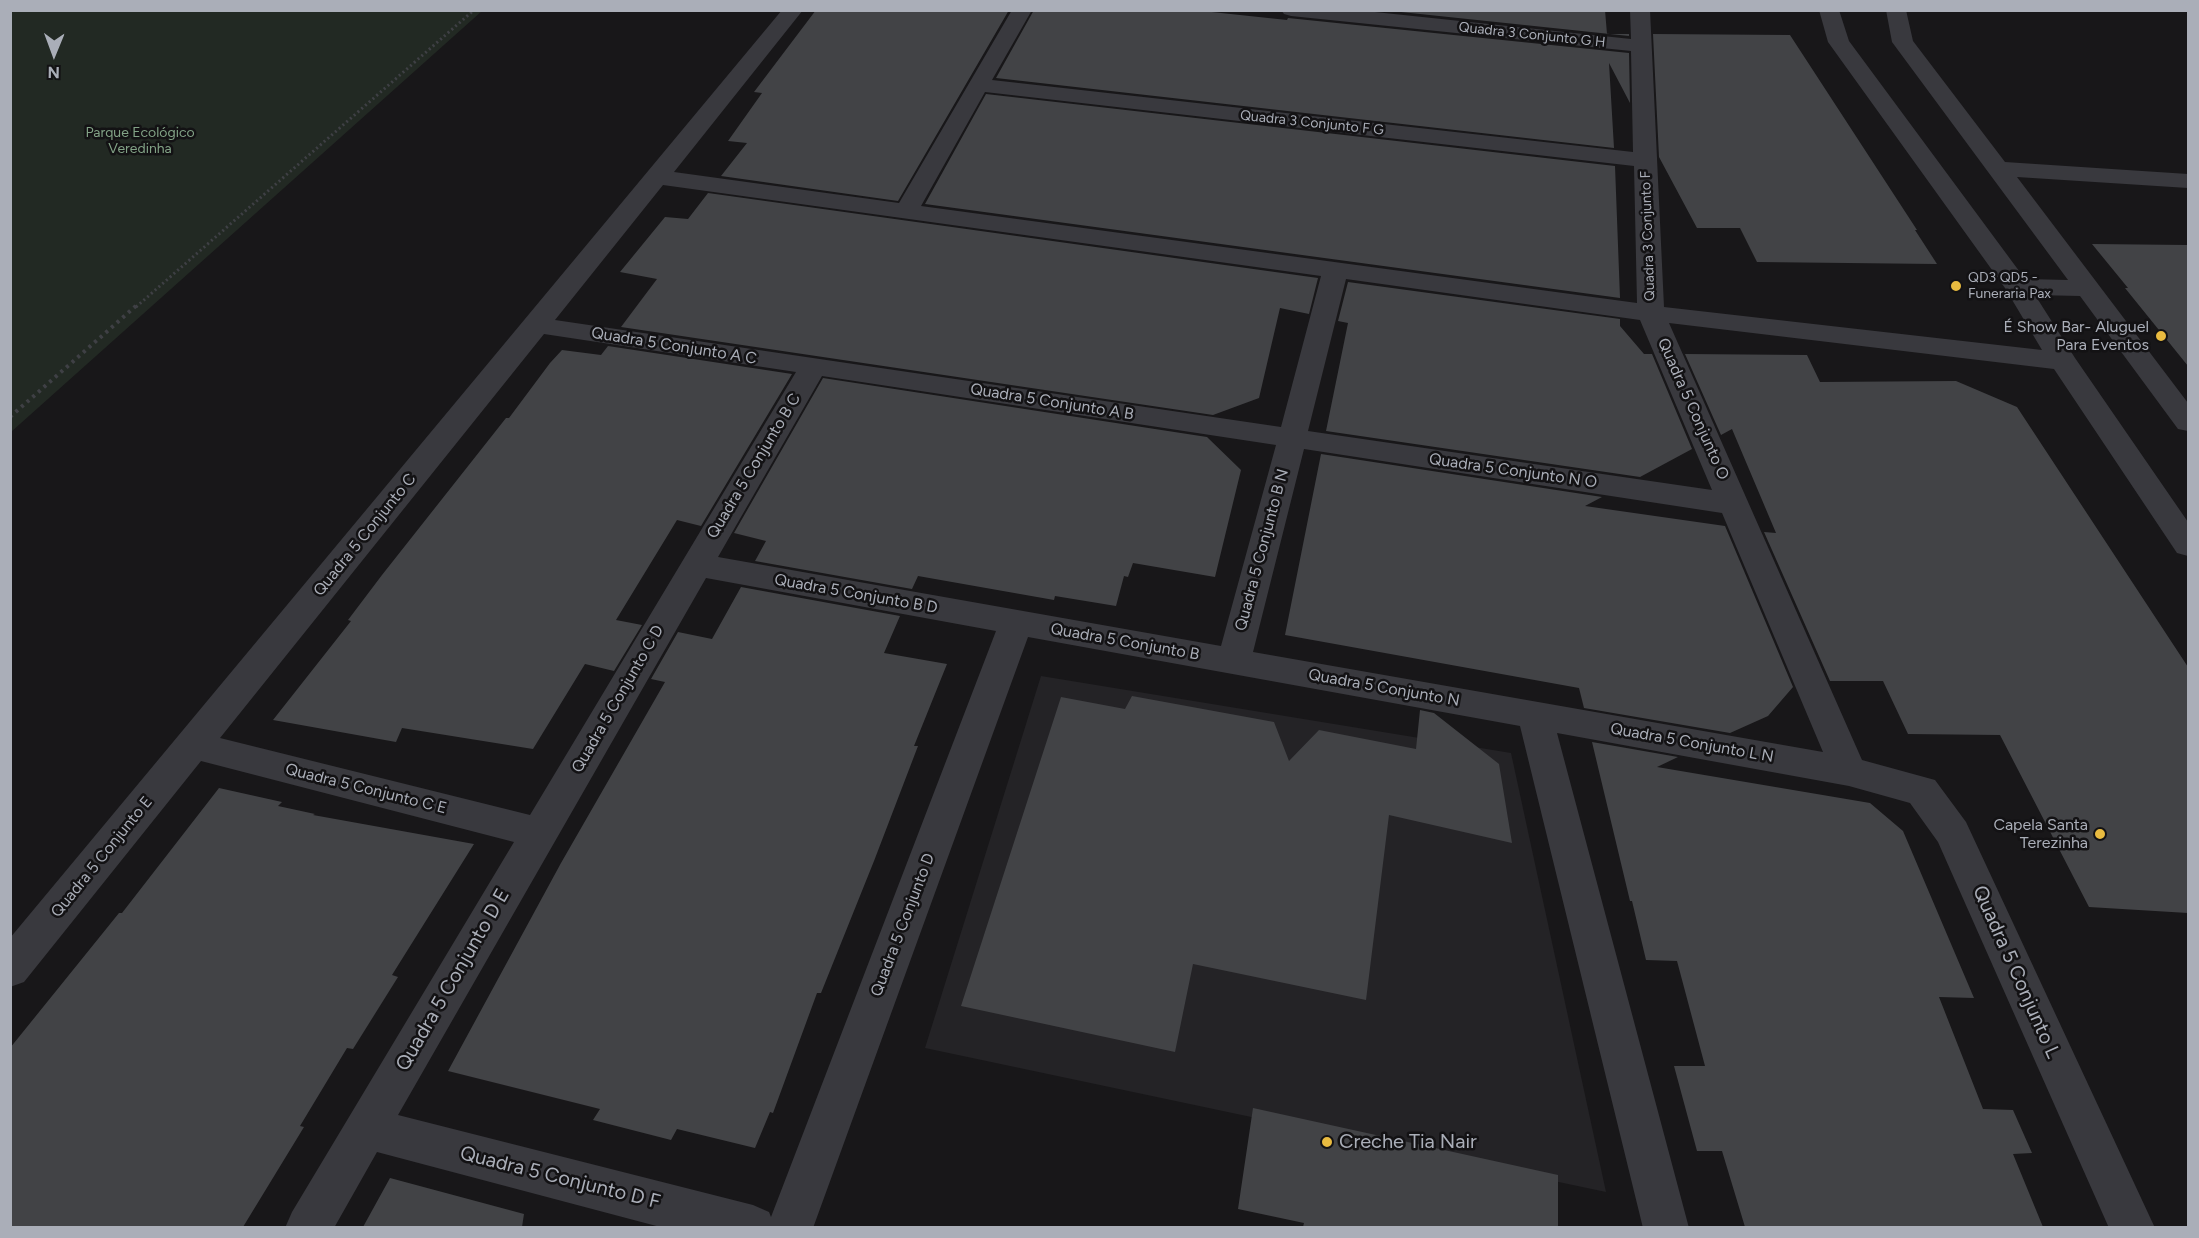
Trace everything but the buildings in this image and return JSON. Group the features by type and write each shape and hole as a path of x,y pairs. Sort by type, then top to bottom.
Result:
{"street":[{"name":"Quadra 5 Conjunto C","path":"193,745 793,10"},
{"path":"906,210 1022,10"},
{"name":"Quadra 3 Conjunto G H","path":"1291,10 1425,17 1641,46"},
{"name":"Quadra 3 Conjunto F","path":"1640,10 1651,313"},
{"path":"1829,10 1839,42 2017,287 2063,361 2188,545"},
{"path":"1896,10 1903,42 2090,288 2188,422"},
{"name":"Quadra 3 Conjunto F G","path":"978,85 1645,160"},
{"path":"1999,169 2188,181"},
{"path":"657,177 1651,313 2063,361"},
{"name":"Quadra 5 Conjunto B N","path":"1234,661 1336,269"},
{"path":"2017,287 2090,288"},
{"name":"Quadra 5 Conjunto O","path":"1651,313 1735,504"},
{"name":"Quadra 5 Conjunto A C","path":"536,325 813,367"},
{"name":"Quadra 5 Conjunto A B","path":"813,367 1291,438"},
{"name":"Quadra 5 Conjunto B C","path":"696,565 813,367"},
{"name":"Quadra 5 Conjunto N O","path":"1291,438 1735,504"},
{"path":"1735,504 1849,771"},
{"name":"Quadra 5 Conjunto B D","path":"696,565 1016,623"},
{"name":"Quadra 5 Conjunto C D","path":"540,833 696,565"},
{"name":"Quadra 5 Conjunto B","path":"1016,623 1234,661"},
{"name":"Quadra 5 Conjunto D","path":"790,1227 1016,623"},
{"name":"Quadra 5 Conjunto N","path":"1234,661 1535,715"},
{"path":"1535,715 1666,1227"},
{"name":"Quadra 5 Conjunto L N","path":"1535,715 1849,771"},
{"name":"Quadra 5 Conjunto C E","path":"193,745 540,833"},
{"name":"Quadra 5 Conjunto E","path":"10,969 193,745"},
{"name":"Quadra 5 Conjunto L","path":"1849,771 1922,791 1953,832 2132,1227"},
{"name":"Quadra 5 Conjunto D E","path":"308,1227 540,833"},
{"name":"Quadra 5 Conjunto D F","path":"367,1128 753,1227"}],"path":[{"path":"10,417 474,10"}],"shaded area":[{"path":"1041,676 1511,753 1606,1192 925,1048"}],"green space":[{"name":"Parque Ecológico Veredinha","path":"11,10 482,10 482,11 11,432"}],"place":[{"name":"QD3 QD5 - Funeraria Pax","path":"1956,286"},
{"name":"É Show Bar- Aluguel Para Eventos","path":"2161,336"},
{"name":"Capela Santa Terezinha","path":"2100,834"},
{"name":"Creche Tia Nair","path":"1327,1142"}]}
